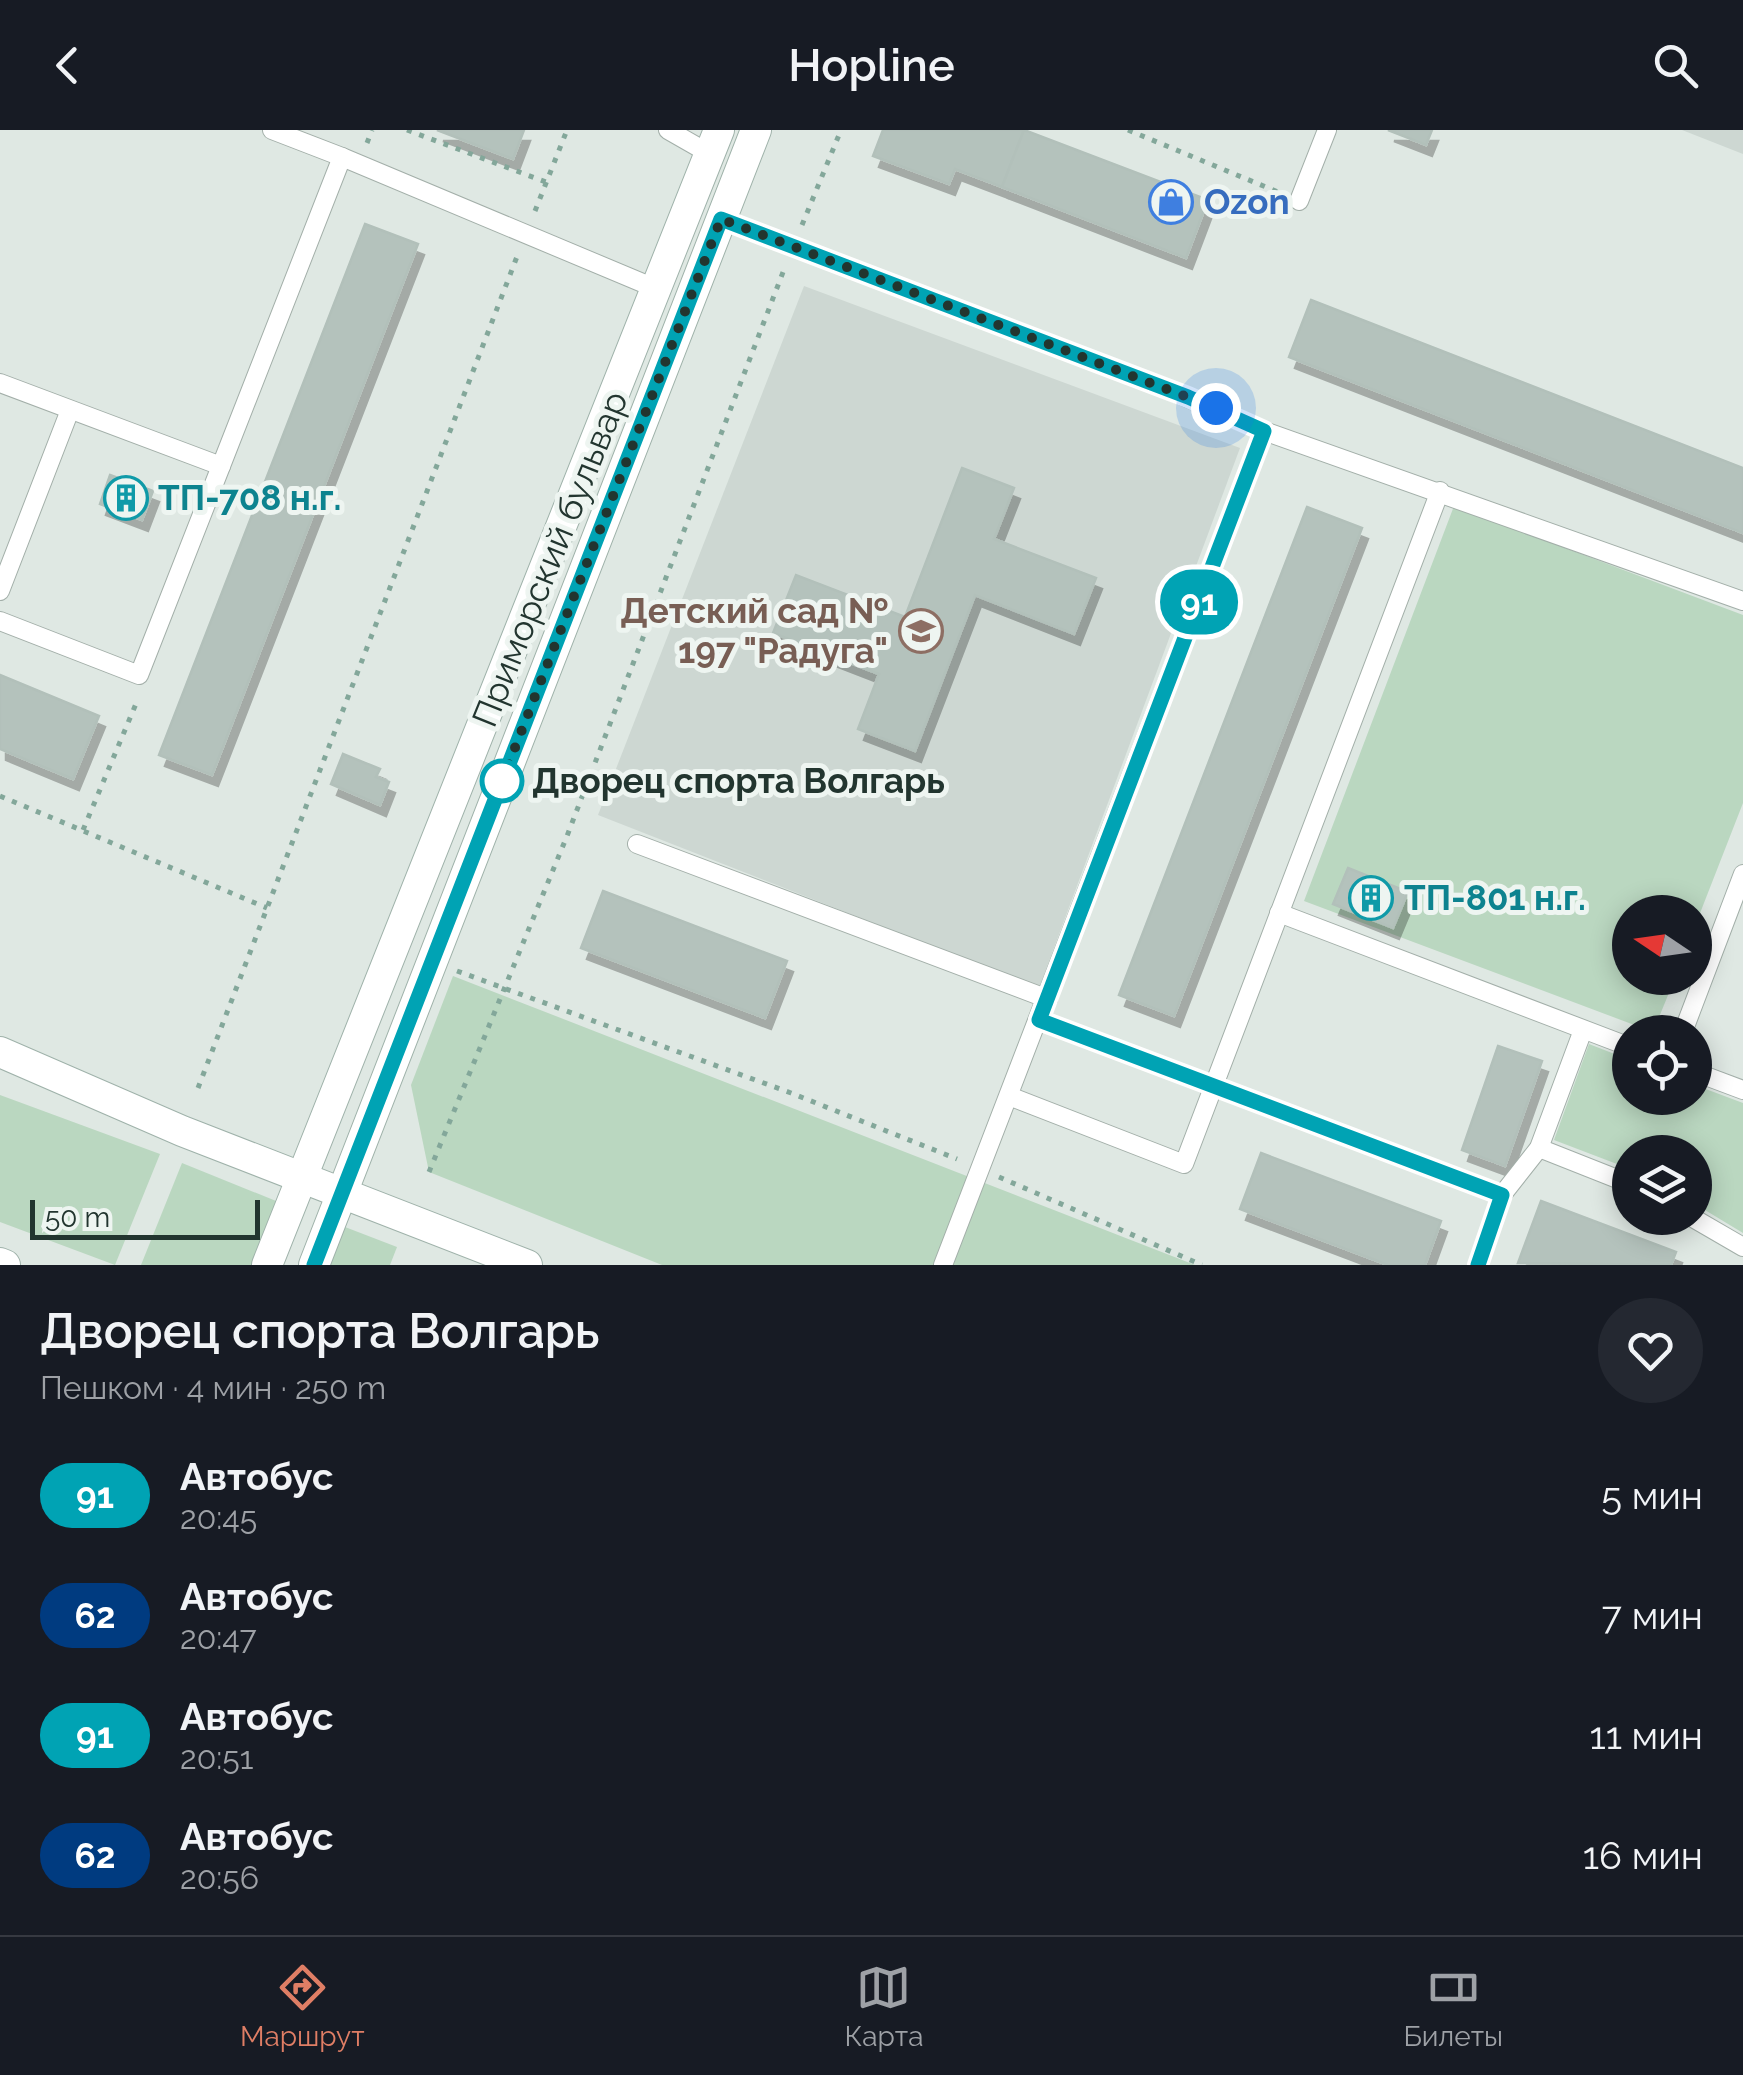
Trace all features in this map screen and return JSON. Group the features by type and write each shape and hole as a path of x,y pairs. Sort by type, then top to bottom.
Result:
{"main road":[{"path":"314,1265 756,130"},
{"name":"Приморский бульвар","path":"267,1265 714,142"},
{"path":"0,1052 182,1131 527,1265"}],"lane":[{"path":"272,130 657,290"},
{"path":"668,130 714,142"},
{"path":"1299,201 1327,130"},
{"path":"0,621 139,675 342,157"},
{"path":"721,219 1202,402 1264,431 1743,601"},
{"path":"0,383 221,466"},
{"path":"0,591 70,410"},
{"path":"943,1265 1264,431"},
{"path":"1009,1096 1184,1164 1440,491"},
{"path":"638,844 1048,998"},
{"path":"1689,1015 1743,874"},
{"path":"1279,913 1612,1040"},
{"path":"1039,1020 1502,1195"},
{"path":"1478,1265 1502,1195 1539,1148 1583,1030"},
{"path":"1712,1078 1743,1090"},
{"path":"1539,1148 1612,1177"},
{"path":"1712,1229 1743,1247"}],"path":[{"path":"407,130 546,182"},
{"path":"198,1088 567,130"},
{"path":"429,1172 506,990 841,130"},
{"path":"1128,130 1299,201"},
{"path":"0,796 268,908"},
{"path":"450,968 981,1169 1202,1265"}],"shaded area":[{"path":"1682,130 1743,130 1743,154"},
{"name":"Детский сад № 197 \"Радуга\"","path":"804,286 1240,448 1039,988 598,815"}],"green space":[{"path":"1454,506 1743,615 1743,803 1707,895 1612,895 1612,995 1668,995 1660,1015 1612,1017 1304,901"},
{"path":"453,976 1195,1265 662,1265 429,1172 411,1085"},
{"path":"1589,1044 1612,1053 1612,1115 1712,1115 1712,1091 1743,1103 1743,1233 1712,1214 1712,1135 1612,1135 1612,1162 1554,1140"},
{"path":"0,1095 160,1154 115,1265 0,1222"},
{"path":"182,1163 281,1203 256,1265 141,1265"},
{"path":"345,1227 397,1247 390,1265 330,1265"}],"building":[{"path":"437,130 524,130 513,159"},
{"path":"883,130 1024,130 1002,187 955,169 949,184 873,156"},
{"path":"1024,130 1208,200 1186,258 1002,187"},
{"path":"1388,130 1432,130 1426,145"},
{"path":"365,224 418,244 212,775 159,755"},
{"path":"1311,300 1743,468 1743,533 1289,357"},
{"path":"962,468 1014,488 994,539 1096,578 1074,634 975,595 915,751 858,729 879,674 773,633 796,575 905,617"},
{"name":"ТП-708 н.г.","path":"110,475 153,491 142,520 100,504"},
{"path":"1307,507 1362,528 1174,1016 1119,995"},
{"path":"0,675 99,716 73,779 0,749"},
{"path":"343,754 380,769 376,777 389,782 380,805 331,784"},
{"name":"ТП-801 н.г.","path":"1348,868 1408,892 1393,928 1333,904"},
{"path":"603,891 787,961 765,1018 581,948"},
{"path":"1498,1046 1542,1061 1505,1166 1462,1150"},
{"path":"1261,1153 1441,1221 1425,1265 1388,1265 1240,1209"},
{"path":"1541,1201 1612,1228 1612,1235 1631,1235 1676,1252 1671,1265 1518,1263"}],"bus line":[{"name":"91","path":"314,1265 721,219 1188,397 1264,431 1039,1020 1502,1195 1478,1265"}],"place":[{"name":"Ozon","path":"1171,202"},
{"name":"ТП-708 н.г.","path":"126,498"},
{"name":"Детский сад № 197 \"Радуга\"","path":"921,631"},
{"name":"Дворец спорта Волгарь","path":"502,781"},
{"name":"ТП-801 н.г.","path":"1371,898"}],"route":[{"path":"502,781 721,219 1216,408"}]}
